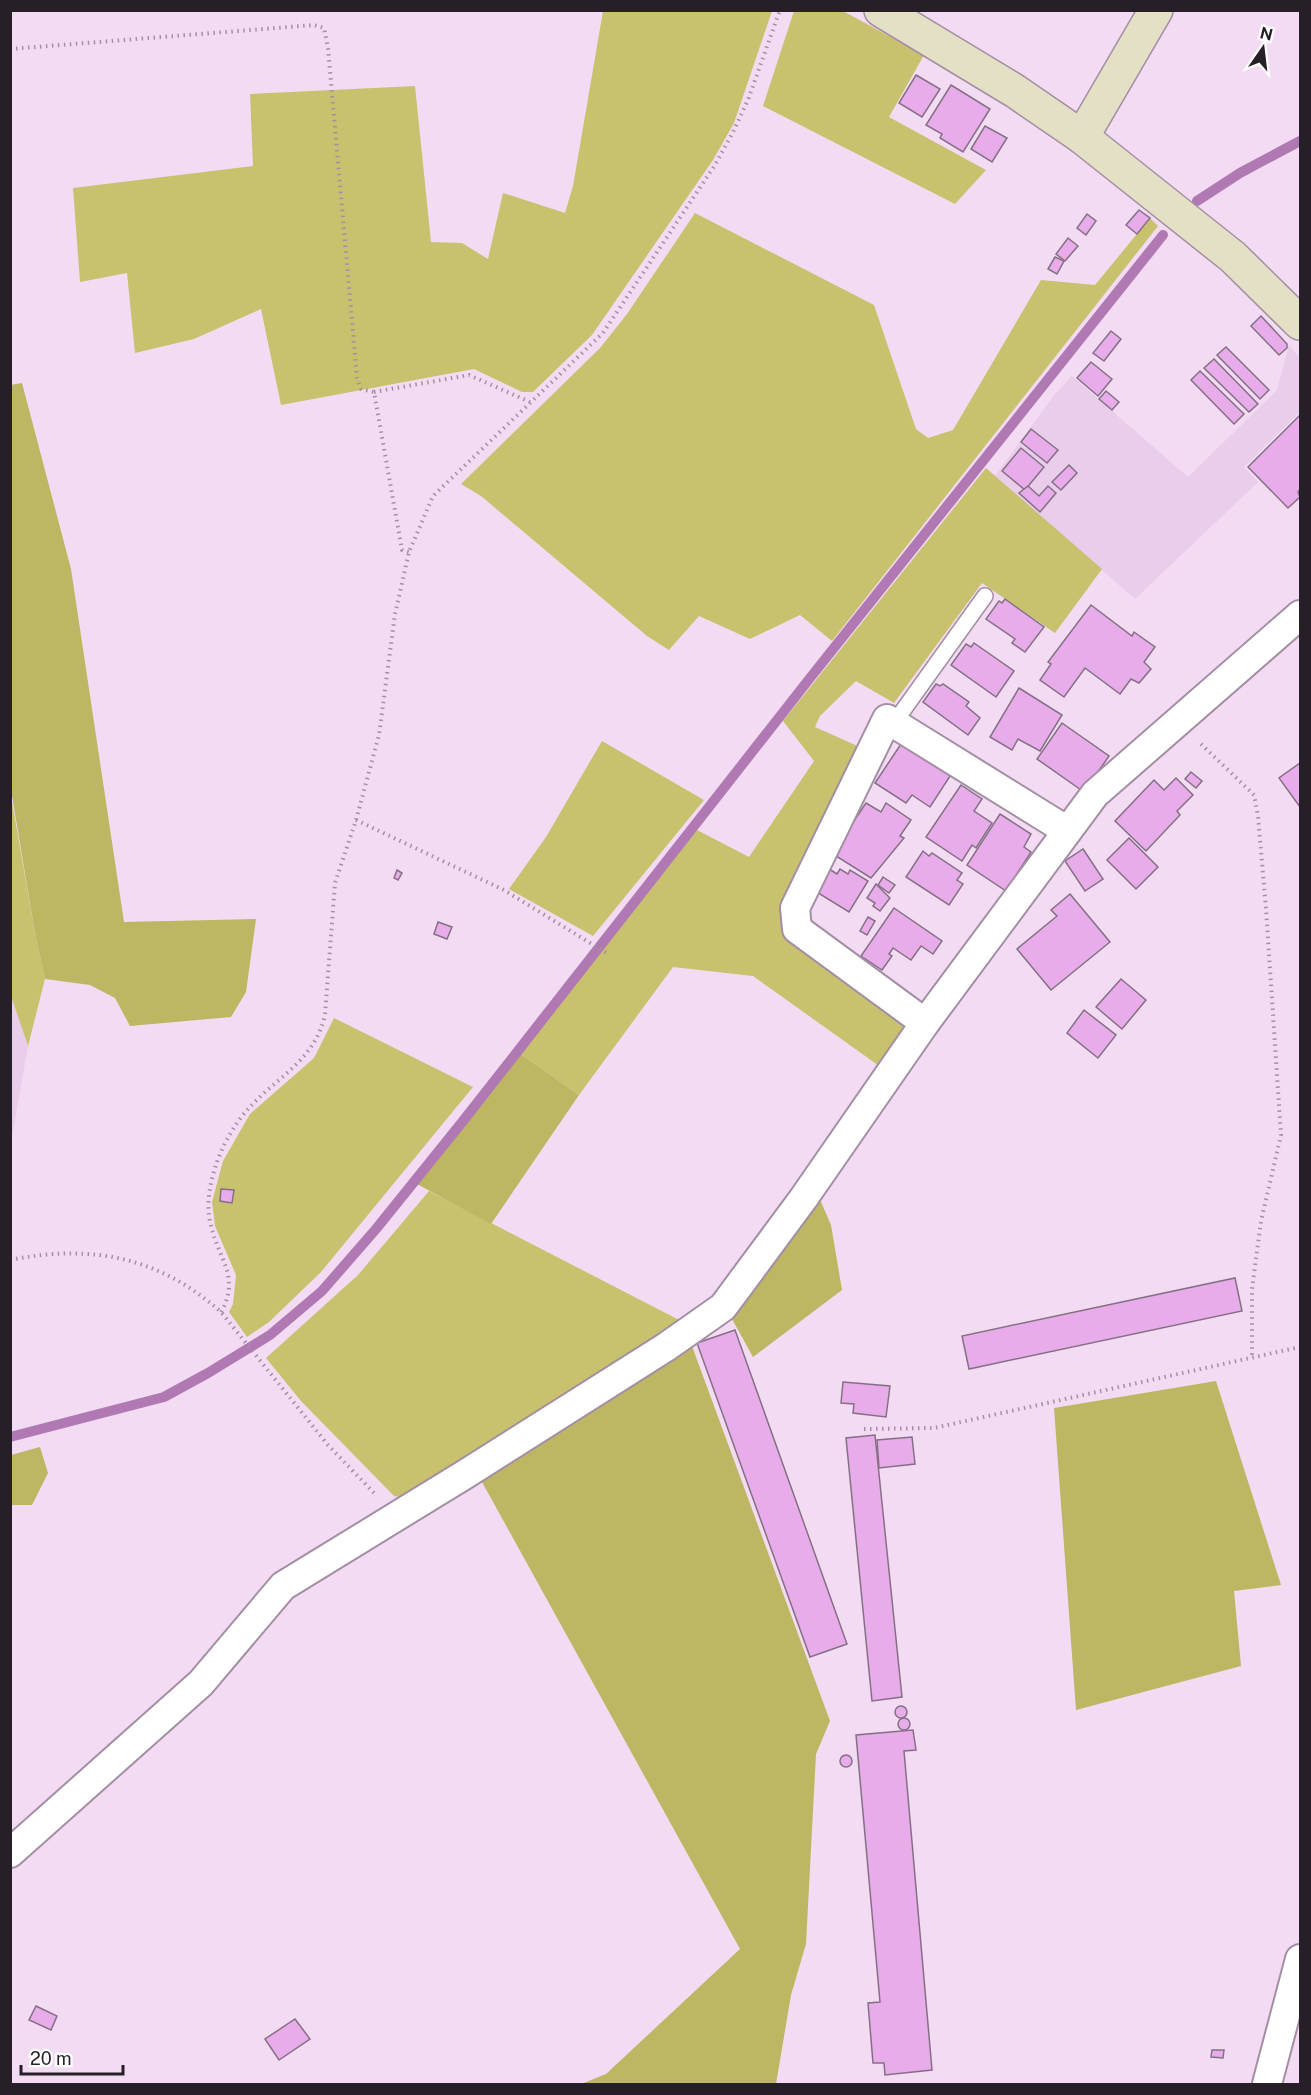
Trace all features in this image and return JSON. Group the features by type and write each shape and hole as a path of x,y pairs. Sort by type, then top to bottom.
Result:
{"street":[{"path":"881,10 1015,91 1082,137 1233,257 1300,323"},
{"path":"1082,137 1156,10"},
{"path":"10,1853 201,1683 283,1587 666,1347 723,1307 803,1199 925,1023 1066,830 1095,794 1300,615"},
{"path":"925,1023 797,929 795,908 886,719 1066,830"},
{"path":"1267,2085 1300,1959"}],"lane":[{"path":"894,723 985,596"}],"path":[{"path":"221,1312 227,1302 230,1273 211,1227 208,1201 211,1180 220,1154 247,1110 308,1053 321,1035 325,1016 335,883 356,820 379,735 395,614 409,552 433,496 603,333 714,165 748,100 780,10"},
{"path":"10,49 314,25 324,28 328,48 357,378 361,389 374,393 469,375 530,402"},
{"path":"374,393 402,550 409,552"},
{"path":"1177,721 1254,795 1258,816 1281,1135 1261,1221 1252,1289 1252,1358"},
{"path":"356,820 504,890 608,954"},
{"path":"10,1260 84,1251 130,1260 180,1282 202,1295 221,1312 252,1354 328,1445 377,1496 392,1517"},
{"path":"864,1429 934,1428 1300,1347"}],"shaded area":[{"path":"603,11 772,11 734,123 713,160 592,335 533,392 522,392 474,369 281,405 261,309 194,339 135,353 127,273 80,282 73,188 253,166 250,94 415,86 431,242 462,243 488,259 503,193 565,213 573,186"},
{"path":"794,11 843,11 924,55 889,117 986,170 955,204 763,106"},
{"path":"695,213 874,305 916,429 928,438 953,430 1041,280 1095,285 1150,218 1158,226 832,641 800,615 750,639 699,616 669,650 647,636 481,496 461,484 600,348 627,314"},
{"path":"1289,345 1300,358 1300,412 1244,467 1258,482 1135,599 995,476 1055,394 1072,376 1188,477 1277,390"},
{"path":"22,383 71,569 124,922 256,919 246,992 231,1017 130,1026 115,998 90,985 45,979 11,790 10,385"},
{"path":"986,468 1102,569 1055,633 982,583 894,703 856,681 820,716 815,727 862,748 785,899 898,1012 907,1033 882,1068 753,976 673,967 579,1095 519,1053 697,830 749,857 814,761 783,721"},
{"path":"602,741 704,800 593,936 509,889 546,837"},
{"path":"10,790 45,979 28,1046 11,996"},
{"path":"11,996 28,1046 11,1142"},
{"path":"334,1018 473,1087 321,1272 269,1322 247,1337 229,1312 233,1304 236,1275 215,1226 212,1202 223,1161 250,1114 314,1058"},
{"path":"519,1053 579,1095 491,1224 415,1183"},
{"path":"429,1191 685,1323 405,1498 394,1496 301,1401 266,1358 358,1275"},
{"path":"818,1195 831,1225 842,1290 753,1357 727,1310"},
{"path":"689,1338 830,1721 816,1754 806,1944 791,1995 776,2084 581,2084 606,2074 740,1949 482,1482"},
{"path":"1216,1381 1281,1585 1234,1591 1241,1666 1076,1710 1054,1408"},
{"path":"40,1447 48,1473 32,1505 11,1505 11,1455"}],"building":[{"path":"916,75 940,89 922,117 899,103"},
{"path":"951,85 990,109 963,152 940,138 942,134 926,125"},
{"path":"985,126 1007,138 992,162 971,149"},
{"path":"1139,210 1150,218 1137,234 1126,225"},
{"path":"1087,214 1096,221 1086,235 1077,228"},
{"path":"1068,238 1078,246 1065,261 1056,254"},
{"path":"1055,257 1064,261 1057,274 1048,269"},
{"path":"1261,316 1287,344 1287,348 1279,355 1251,326"},
{"path":"1111,331 1121,339 1104,361 1093,353"},
{"path":"1226,347 1269,390 1260,399 1217,355"},
{"path":"1214,359 1258,404 1249,412 1204,368"},
{"path":"1091,362 1112,379 1098,396 1077,378"},
{"path":"1200,371 1244,414 1234,424 1191,380"},
{"path":"1106,391 1119,402 1112,410 1099,399"},
{"path":"1300,415 1300,489 1298,492 1300,497 1288,508 1248,467"},
{"path":"1031,429 1058,450 1047,463 1021,442"},
{"path":"1021,448 1044,467 1025,490 1002,471"},
{"path":"1069,465 1077,473 1061,490 1052,482"},
{"path":"1028,486 1039,496 1048,486 1056,493 1040,512 1019,493"},
{"path":"1005,599 1044,627 1025,652 1012,643 1015,639 986,619 999,601 1002,603"},
{"path":"1091,605 1132,636 1134,632 1155,647 1144,662 1151,669 1139,683 1131,679 1120,694 1085,668 1064,697 1040,680 1051,664 1048,662"},
{"path":"974,643 1014,671 996,697 951,665 966,644 971,647"},
{"path":"936,684 940,686 943,684 969,702 966,706 980,718 968,735 923,702"},
{"path":"1019,688 1062,715 1040,751 1018,739 1012,750 990,737"},
{"path":"1062,723 1109,756 1084,792 1037,759"},
{"path":"905,738 954,770 930,807 912,795 906,803 875,783"},
{"path":"1300,763 1300,807 1279,778"},
{"path":"1191,772 1202,781 1196,788 1185,779"},
{"path":"1176,778 1193,795 1177,811 1180,815 1146,851 1115,821 1154,780 1164,790"},
{"path":"961,785 982,799 974,811 992,823 976,848 972,845 962,861 926,837"},
{"path":"866,803 881,812 886,803 911,820 900,836 904,838 871,878 836,856 840,848 837,846"},
{"path":"1000,814 1031,834 1024,847 1031,852 1006,891 967,865"},
{"path":"1129,838 1158,867 1136,889 1107,860"},
{"path":"1083,849 1103,879 1085,891 1065,861"},
{"path":"923,851 929,856 932,853 962,873 957,880 963,884 949,905 906,877"},
{"path":"829,869 837,874 840,869 848,874 850,870 868,881 849,912 815,891"},
{"path":"397,870 402,873 398,880 394,878"},
{"path":"883,877 895,885 889,893 878,885"},
{"path":"876,884 890,898 880,911 873,906 875,903 867,898"},
{"path":"1070,894 1110,942 1051,990 1017,949 1057,916 1051,910"},
{"path":"894,908 942,941 933,954 921,946 911,960 893,948 889,954 892,956 882,970 861,956"},
{"path":"868,917 875,921 867,935 860,931"},
{"path":"438,922 452,927 447,939 434,934"},
{"path":"1121,979 1146,1000 1122,1029 1096,1007"},
{"path":"1084,1010 1116,1035 1098,1058 1067,1033"},
{"path":"221,1189 234,1190 232,1203 220,1201"},
{"path":"1235,1278 1242,1311 969,1369 962,1336"},
{"path":"735,1330 847,1644 810,1657 697,1343"},
{"path":"843,1382 890,1386 886,1417 853,1413 854,1404 841,1403"},
{"path":"875,1435 902,1697 872,1701 846,1438"},
{"path":"912,1437 915,1464 879,1468 877,1440"},
{"path":"901,1706 907,1712 901,1718 895,1712"},
{"path":"906,1718 910,1724 906,1730 902,1730 898,1722"},
{"path":"913,1730 916,1750 904,1751 932,2070 885,2075 884,2063 873,2063 868,2003 880,2002 856,1735"},
{"path":"848,1755 851,1756 851,1766 844,1767 841,1766 840,1759 841,1756"},
{"path":"36,2006 57,2016 51,2030 29,2020"},
{"path":"295,2019 310,2039 279,2060 265,2039"},
{"path":"1212,2050 1224,2050 1223,2058 1211,2057"}],"waterway":[{"path":"1197,201 1240,173 1300,141"},
{"path":"10,1437 164,1397 270,1335 322,1291 376,1229 463,1121 810,678 1163,235"}]}
